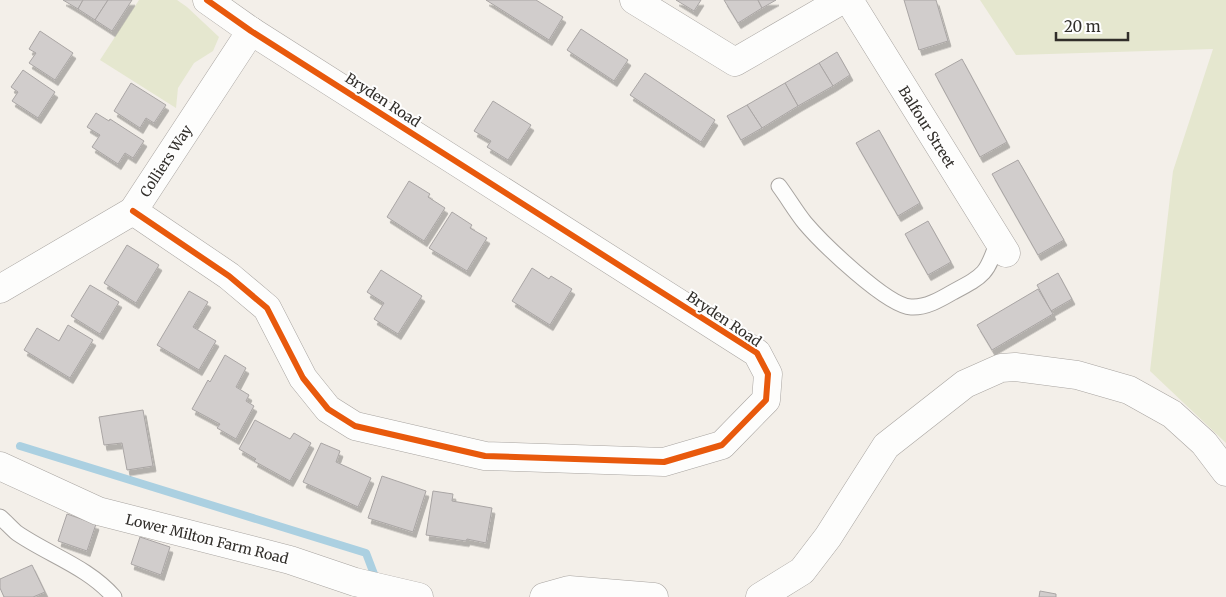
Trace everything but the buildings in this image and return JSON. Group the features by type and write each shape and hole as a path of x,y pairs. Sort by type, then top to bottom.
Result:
{"street":[{"name":"Bryden Road","path":"133,211 228,276 267,308 303,378 328,409 355,426 485,456 664,462 722,445 766,400 768,374 756,353 251,31 207,0"},
{"path":"634,0 734,62 842,0"},
{"name":"Balfour Street","path":"849,0 1002,246"},
{"name":"Colliers Way","path":"0,288 133,211 251,31"},
{"path":"760,597 802,571 828,537 886,446 965,384 1001,368 1015,367 1077,375 1129,390 1172,414 1204,443 1226,472"},
{"name":"Lower Milton Farm Road","path":"0,466 98,511 290,560 361,583 408,594"},
{"path":"544,597 569,590 654,597"}],"lane":[{"path":"779,186 805,223 829,247 886,295 909,307 928,305 975,280 989,267 1002,246"},
{"path":"0,517 17,532 104,585 114,597"}],"green space":[{"path":"139,0 177,0 219,37 213,51 194,63 178,88 176,108 100,60"},
{"path":"980,0 1226,0 1226,443 1150,371 1173,171 1213,49 1016,55"}],"waterway":[{"path":"20,446 366,553 377,582"}],"cycle path":[{"path":"133,211 229,276 267,308 303,378 328,409 355,426 485,456 664,462 722,445 766,400 768,374 757,353 251,31 207,0"}]}
